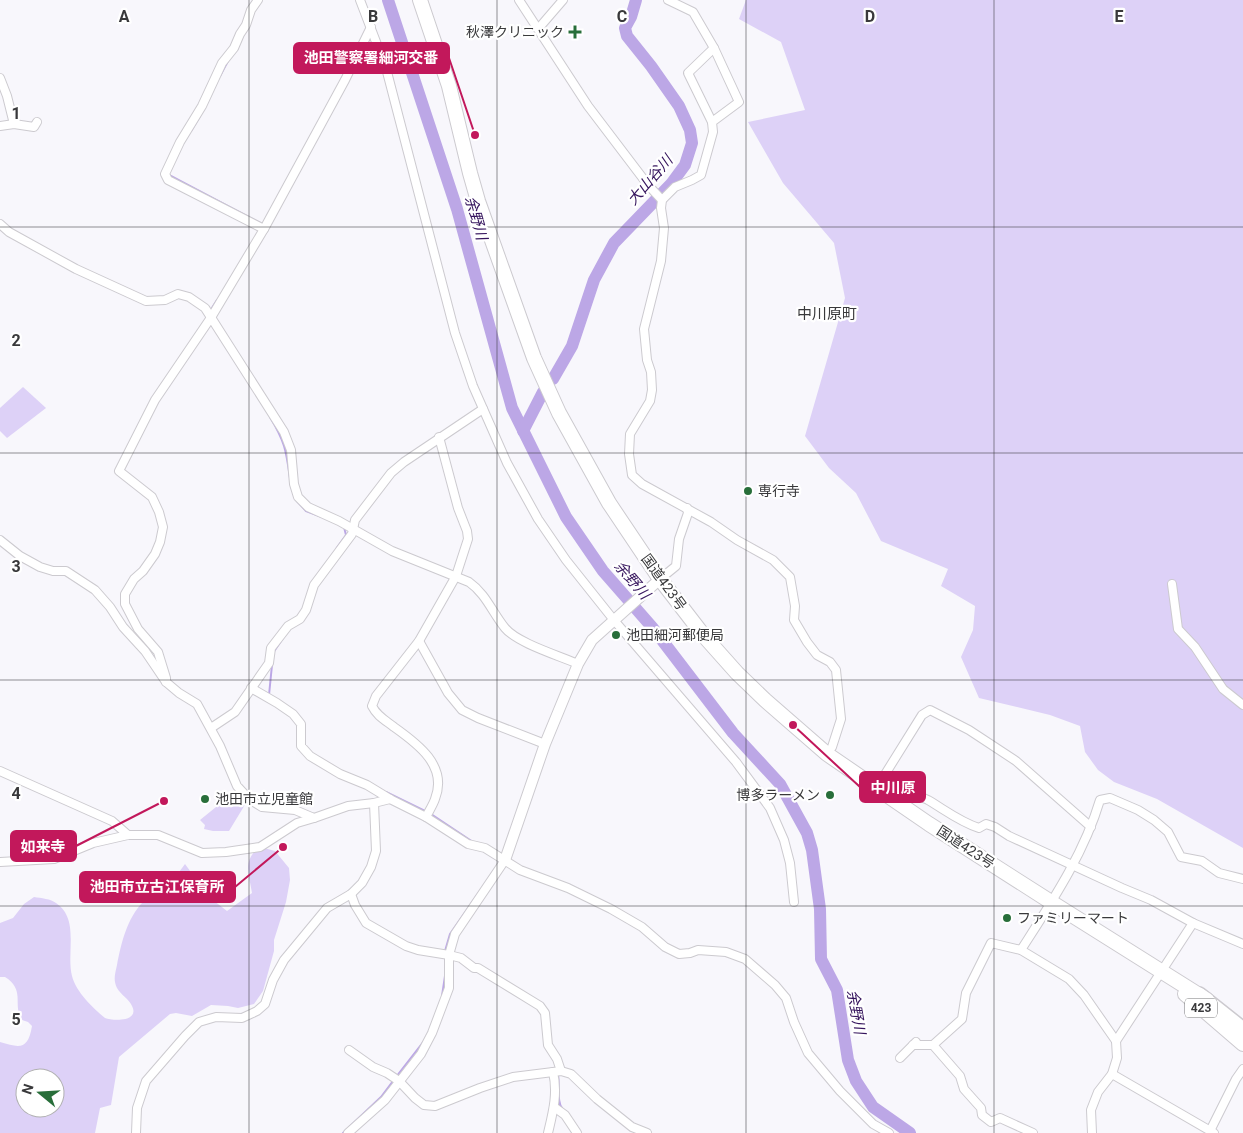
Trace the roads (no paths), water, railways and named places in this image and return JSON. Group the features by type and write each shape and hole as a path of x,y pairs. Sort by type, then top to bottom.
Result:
{"highway":[{"name":"国道423号","path":"420,0 449,86 478,201 534,358 558,413 655,582 737,673 827,754 878,785 1051,902 1243,1024"},
{"name":"国道423号","path":"1160,971 1166,979 1243,1044"},
{"path":"1200,995 1243,1030"},
{"path":"1212,1017 1243,1036"}],"street":[{"path":"258,0 251,10 246,25 234,48 222,63 202,106 180,142 165,174 168,180 264,229"},
{"path":"360,0 386,68 455,333 483,409 507,463 538,519 566,560 736,762 770,808 784,840 790,863 794,902"},
{"path":"519,0 588,106 648,185 662,200"},
{"path":"538,29 563,0"},
{"path":"668,0 693,12 714,48 739,102 712,122"},
{"path":"166,682 158,652 138,629 125,604 125,594 134,579 143,571 160,542 163,527 160,512 152,497 119,471 155,400 212,316 264,229 340,88 370,27"},
{"path":"714,48 688,73 712,122 713,132 701,175 675,187 662,200 661,208 664,228 661,261 644,329 647,360 651,372 650,401 630,434 629,454 632,475 642,484 687,508 772,560 790,577 795,606 794,620 817,655 830,662 836,670 841,719 832,747 827,754"},
{"path":"0,78 14,124"},
{"path":"0,126 14,124 34,127 37,122"},
{"path":"0,224 9,232 76,270 146,301 165,300 178,294 189,296 205,308 212,316 284,432 291,450 294,484 298,497 308,508 353,528 392,551 469,582 480,590 506,629 519,639 578,664"},
{"path":"210,728 235,712 269,663 271,648 288,626 300,620 306,610 314,586 352,534 356,520 391,473 439,437 483,409"},
{"path":"426,817 436,798 438,781 435,766 418,744 376,714 372,706 376,696 419,641 456,576 468,539 439,437"},
{"path":"348,1133 385,1100 421,1054 432,1033 449,988 450,955 454,934 505,860 545,744 578,664 592,640 655,582 676,566 679,539 688,513 687,508"},
{"path":"0,540 20,556 40,567 53,571 66,571 95,590 123,628 145,652 166,682 197,704 220,746 237,786 249,799 262,807 295,810 314,818"},
{"path":"1172,584 1178,629 1195,647 1223,689 1243,705"},
{"path":"419,641 448,693 462,710 545,744"},
{"path":"251,688 277,702 293,714 301,724 301,746 310,756 340,774 366,785 426,817 468,844 485,848 520,870 568,888 611,909 642,927 665,947 679,954 698,950 726,952 745,959 775,985 786,998 808,1053 840,1091 873,1124 889,1133"},
{"path":"878,785 922,715 930,710 969,730 1016,761 1091,827"},
{"path":"0,770 112,821 128,835"},
{"path":"878,785 893,785 927,800 968,824 980,828 986,824 995,826 1009,836 1151,900 1193,923 1243,944"},
{"path":"1020,950 1051,902 1072,864 1091,827 1100,800 1110,798 1138,810 1154,820 1168,832 1181,857 1202,861 1219,873 1243,879"},
{"path":"0,862 54,859 93,843 128,835 158,835 202,853 260,847 297,823 348,806 390,799"},
{"path":"136,1133 137,1108 146,1081 185,1036 199,1022 216,1016 242,1018 257,1011 265,1004 273,980 284,960 327,908 351,894 362,883 371,868 376,851 374,803"},
{"path":"351,894 355,905 366,923 406,946 461,958 474,968 478,968 540,1006 545,1013 548,1045 557,1059 554,1107 548,1133"},
{"path":"1116,1041 1193,923"},
{"path":"933,1045 962,1019 966,993 991,943 1020,950 1068,979 1084,995 1116,1041 1117,1058 1112,1074 1098,1092 1091,1110 1092,1133"},
{"path":"900,1058 916,1042 933,1045 960,1076 964,1089 981,1108 982,1115 991,1122 1000,1118 1033,1133"},
{"path":"349,1050 373,1067 400,1081 424,1105 435,1106 513,1077 557,1072 572,1074 597,1099 632,1127 647,1133"},
{"path":"1112,1074 1212,1132 1236,1079 1243,1069"},
{"path":"554,1107 565,1115 577,1133"}],"waterway":[{"name":"余野川","path":"388,0 457,209 512,408 566,517 603,571 652,627 733,733 780,784 807,833 812,850 820,909 821,959 837,990 848,1060 856,1081 873,1107 910,1133"},
{"name":"大山谷川","path":"553,379 572,346 594,280 614,243 671,184 685,165 692,143 690,130 679,106 627,36 625,28 631,17 636,0"},
{"path":"220,76 228,61"},
{"path":"191,131 200,116"},
{"path":"169,175 260,223 260,225"},
{"path":"210,311 217,300"},
{"name":"大山谷川","path":"523,431 543,392"},
{"path":"270,417 284,446 290,478"},
{"path":"291,485 294,495"},
{"path":"297,501 306,511 322,517"},
{"path":"336,549 346,535 344,527"},
{"path":"273,653 283,638"},
{"path":"269,695 272,665"},
{"path":"386,792 427,812"},
{"path":"431,814 473,842"},
{"path":"445,951 450,934 480,891"},
{"path":"445,961 445,966"},
{"path":"442,996 445,976"},
{"path":"396,1077 424,1041"},
{"path":"558,1075 559,1101 562,1108"},
{"path":"343,1133 381,1097 393,1081"}],"place":[{"name":"秋澤クリニック","path":"575,32"},
{"name":"池田警察署細河交番","path":"475,135"},
{"name":"専行寺","path":"748,491"},
{"name":"池田細河郵便局","path":"616,635"},
{"name":"中川原","path":"793,725"},
{"name":"博多ラーメン","path":"830,795"},
{"name":"池田市立児童館","path":"205,799"},
{"name":"如来寺","path":"164,801"},
{"name":"池田市立古江保育所","path":"283,847"},
{"name":"ファミリーマート","path":"1007,918"}],"district":[{"name":"中川原町","path":"827,314"}]}
